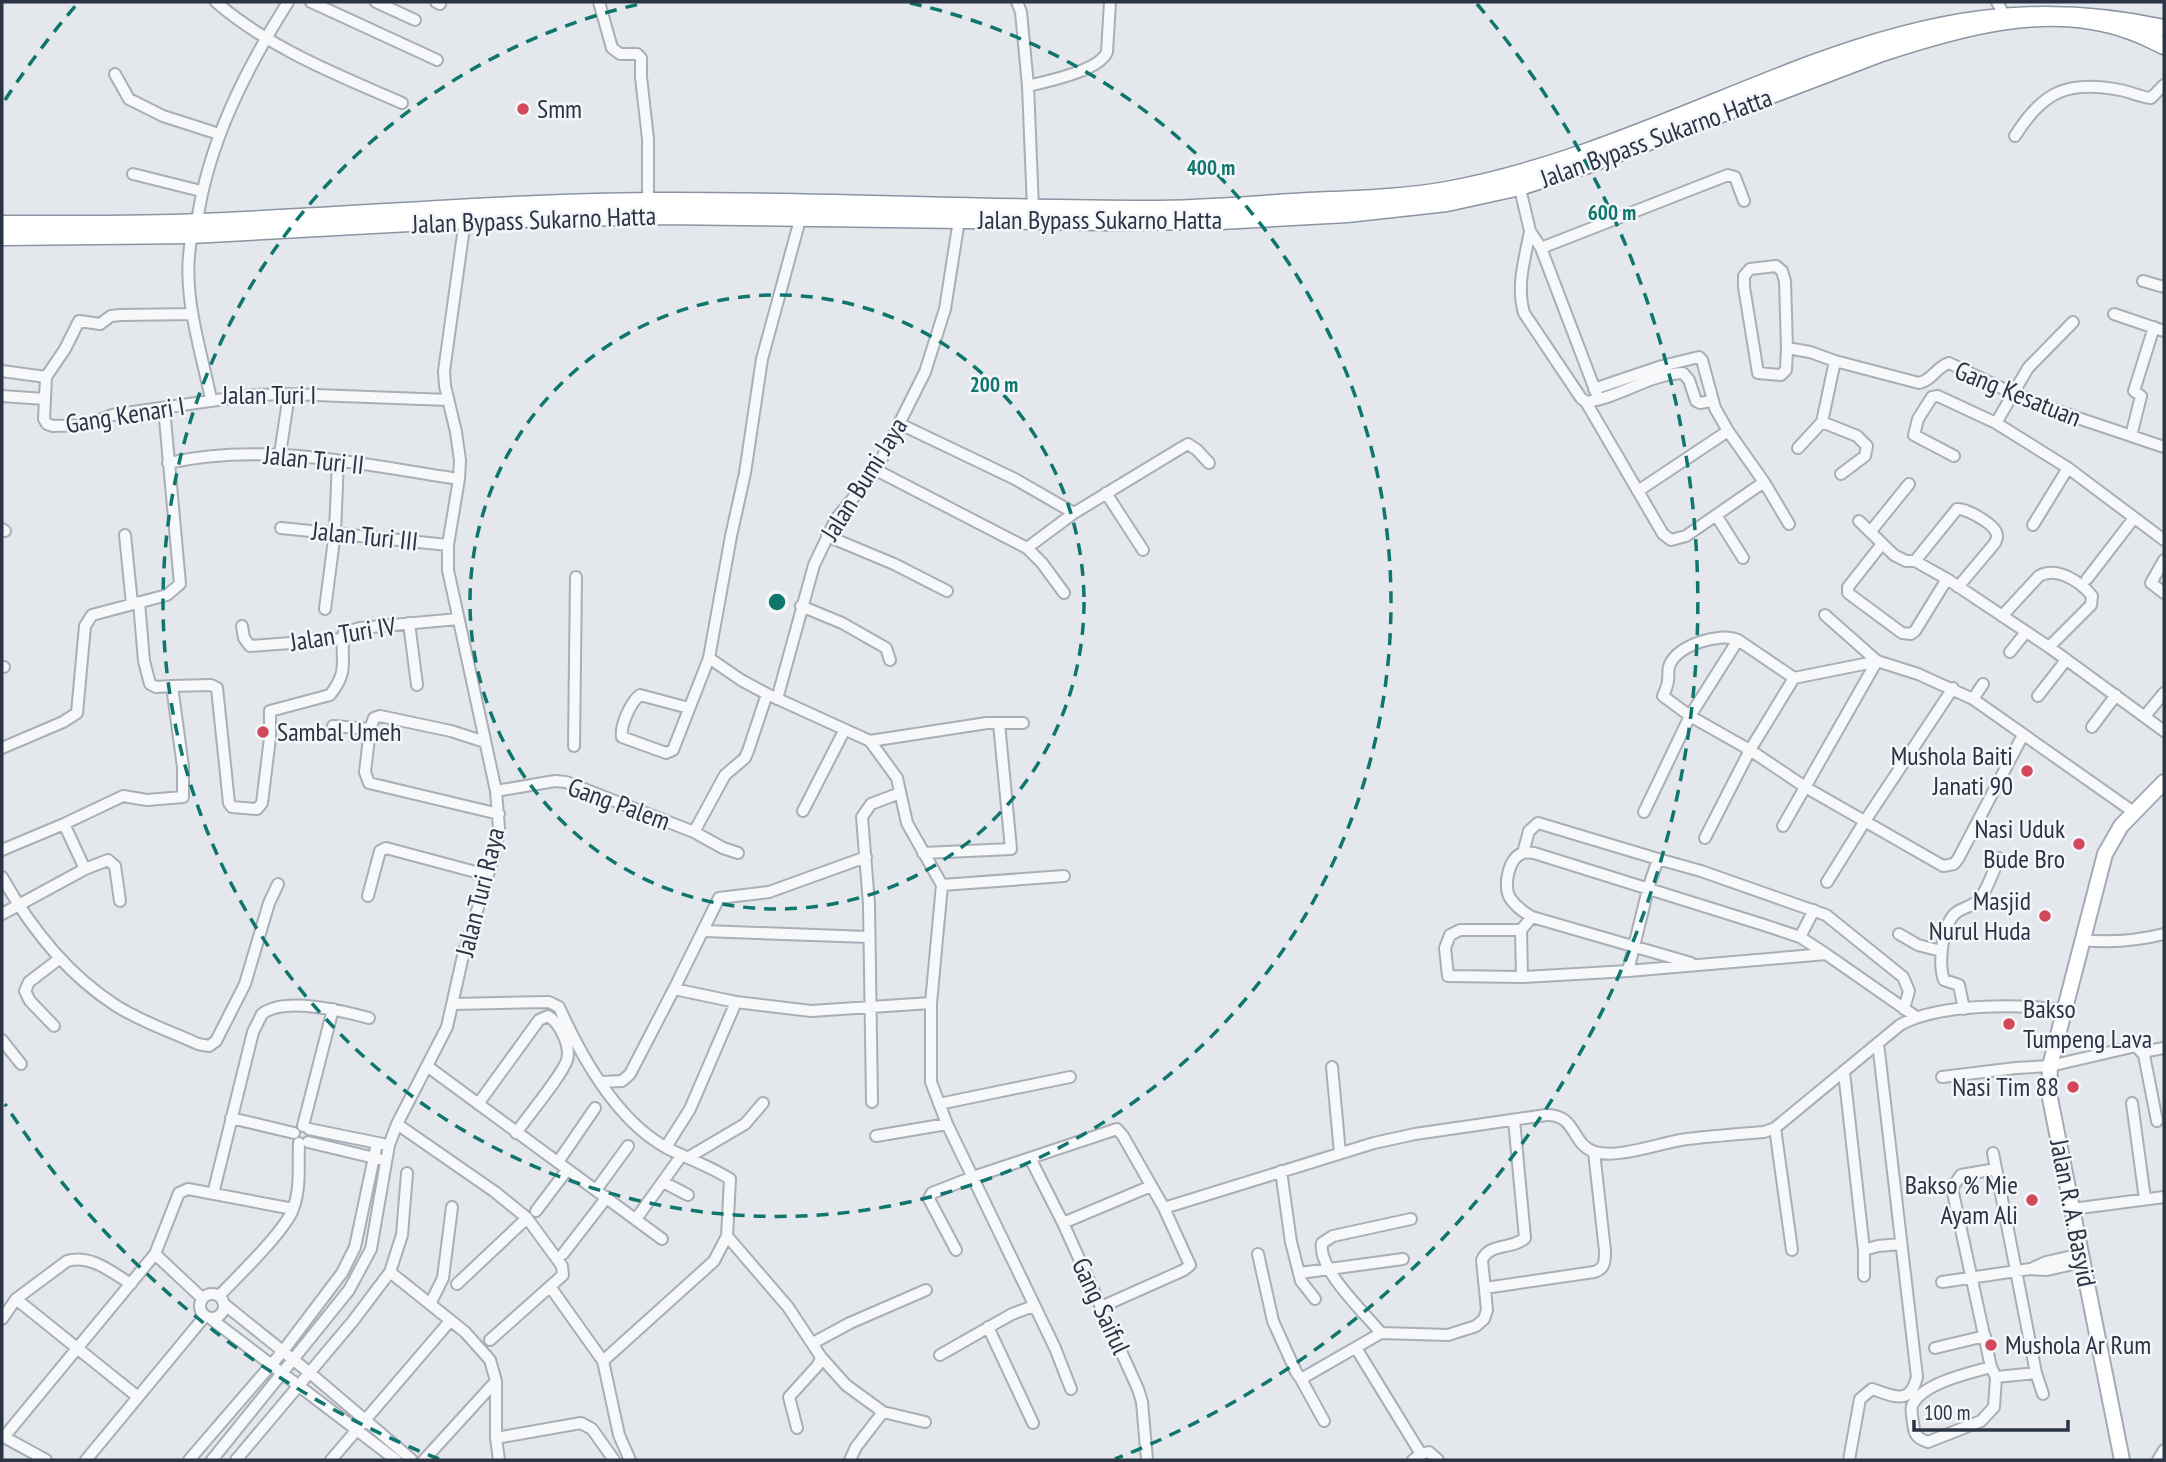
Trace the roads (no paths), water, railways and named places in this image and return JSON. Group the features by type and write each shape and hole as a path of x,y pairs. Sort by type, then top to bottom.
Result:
{"highway":[{"name":"Jalan Bypass Sukarno Hatta","path":"2,224 195,228 460,207 648,201 1152,209 1367,199 1518,180 1585,166 1825,67 1907,29 1999,5 2085,10 2128,16 2164,28"},
{"name":"Jalan Bypass Sukarno Hatta","path":"1825,67 1986,23 2016,20 2094,22 2128,30 2164,46"},
{"name":"Jalan Bypass Sukarno Hatta","path":"2,237 195,228 663,216 1201,221 1291,218 1447,202 1518,180"}],"main road":[{"name":"Jalan R. A. Basyid","path":"2122,1460 2049,1093 2050,1066 2105,854 2112,840 2164,782"}],"street":[{"path":"216,2 239,22 266,38 402,103"},
{"name":"Jalan Turi I","path":"288,2 266,38 219,134 201,191 187,273 192,314 211,399 289,394 448,400"},
{"path":"311,2 437,60"},
{"path":"376,2 415,20"},
{"path":"599,2 612,48 620,54 638,54 641,58 640,77 648,139 648,201"},
{"path":"1028,86 1066,75 1104,59 1107,52 1110,2"},
{"path":"1020,5 1028,86 1033,208"},
{"path":"115,74 129,99 163,116 219,134"},
{"path":"2015,136 2024,122 2047,98 2071,88 2083,85 2151,97 2164,85"},
{"path":"133,174 201,191"},
{"path":"1541,248 1728,175 1735,177 1744,201"},
{"path":"1518,180 1530,232 1541,248 1599,400"},
{"path":"689,708 640,695 629,712 621,732 622,737 668,753 675,747 709,658 731,536 746,473 762,359 801,216"},
{"name":"Jalan Turi Raya","path":"212,1460 349,1290 371,1249 386,1160 383,1144 397,1124 447,1027 462,960 498,840 496,791 448,570 448,545 459,479 459,448 444,371 466,220"},
{"name":"Jalan Bumi Jaya","path":"694,832 725,775 745,758 772,696 814,565 827,536 836,519 876,470 925,372 945,309 959,220"},
{"path":"1530,232 1520,279 1520,298 1524,313 1586,402 1663,534 1671,540 1686,536 1764,482"},
{"path":"1776,266 1782,271 1785,281 1787,348 1786,370 1781,375 1758,373 1744,287 1744,276 1750,269 1776,266"},
{"path":"2143,281 2164,287"},
{"path":"46,377 79,321 98,324 111,316 192,314"},
{"path":"2114,314 2159,329 2134,391 2141,396 2131,436"},
{"path":"1996,423 2028,368 2073,322"},
{"path":"1787,348 1810,352 1835,361 1822,422 1798,448"},
{"path":"1594,389 1662,366 1699,357 1712,401 1728,431 1764,482 1789,524"},
{"name":"Gang Kesatuan","path":"1835,361 1919,383 1928,381 1942,365 1949,363 2012,393 2164,447"},
{"name":"Gang Kenari I","path":"2,371 46,377 44,419 47,424 53,426 88,425 112,415 211,399"},
{"path":"1586,402 1599,400 1664,376 1683,373 1689,380 1696,401 1712,401"},
{"path":"280,454 289,394"},
{"path":"2,396 45,399"},
{"path":"1954,456 1914,435 1918,419 1932,397 1938,396 1996,423 2068,468 2164,540"},
{"path":"2,748 63,722 77,713 87,621 97,612 167,595 178,587 180,580 164,408"},
{"path":"1822,422 1857,436 1867,446 1865,456 1841,474"},
{"path":"900,424 1015,479 1074,513"},
{"path":"1638,491 1728,431"},
{"path":"1027,548 1074,513 1188,444 1209,463"},
{"name":"Jalan Turi II","path":"168,463 211,455 280,454 459,479"},
{"path":"325,609 335,532 338,461"},
{"path":"2032,525 2068,468"},
{"path":"876,470 1027,548 1042,562 1064,593"},
{"path":"1871,531 1909,484"},
{"path":"1106,493 1143,550"},
{"path":"1915,561 1957,509 1963,508 1970,512 1995,529 1998,536 1958,587"},
{"path":"1716,515 1743,558"},
{"path":"2087,579 2134,518"},
{"path":"1859,521 1894,555 1906,561 1915,561 1947,579 2049,647 2164,731"},
{"name":"Jalan Turi III","path":"282,528 448,545"},
{"path":"125,535 150,684 156,687 211,685 217,688 229,803 232,807 257,809 261,806 270,738 270,711 330,695 345,663 343,639"},
{"path":"827,536 894,564 947,591"},
{"path":"1882,544 1849,587 1848,593 1902,633 1911,634 1915,631 1947,579"},
{"path":"2164,561 2151,583 2164,593"},
{"path":"2002,616 2039,576 2047,572 2054,572 2085,588 2092,596 2091,605 2049,647"},
{"path":"573,746 576,577"},
{"path":"801,606 842,623 886,648 890,660"},
{"path":"1825,615 1876,663"},
{"name":"Jalan Turi IV","path":"243,626 244,638 250,646 343,639 345,631 458,618"},
{"path":"409,623 417,685"},
{"path":"2010,652 2026,632"},
{"path":"2023,735 1954,864 1948,866 1938,864 1805,787 1750,750 1690,716 1664,696 1670,663 1680,653 1712,637 1729,636 1738,640 1794,678 1876,663 1953,688 1973,699 2135,813"},
{"path":"1644,812 1690,716 1738,640"},
{"path":"709,658 741,680 772,696 870,741 943,729 1023,723"},
{"path":"2038,696 2066,660"},
{"path":"1783,826 1876,663"},
{"path":"1705,838 1750,750 1794,678"},
{"path":"1973,699 1983,684"},
{"path":"2,850 123,796 147,800 183,797 183,767 172,686"},
{"path":"1827,882 1953,688"},
{"path":"2145,716 2164,693"},
{"path":"2092,727 2116,695"},
{"path":"485,742 451,731 380,716 374,718 370,729 365,772 369,783 499,814"},
{"path":"923,853 1011,849 999,723"},
{"path":"333,726 370,729"},
{"path":"803,811 844,731"},
{"path":"870,741 892,770 907,823 942,885 931,1003 931,1082 947,1124 1055,1348 1071,1389"},
{"name":"Gang Palem","path":"496,791 555,781 566,782 694,832 738,853"},
{"path":"872,1102 869,904 863,814 872,804 900,793"},
{"path":"1524,853 1529,831 1538,823 1701,871 1814,910 1826,915 1903,977 1909,991 1905,1009"},
{"path":"64,824 85,869"},
{"path":"368,896 380,851 386,848 487,875"},
{"path":"1697,964 1532,917 1518,909 1509,897 1506,885 1516,858 1524,853 1534,853 1800,937 1915,1016"},
{"path":"601,1082 622,1081 630,1074 722,897 769,892 866,857"},
{"path":"1964,1009 1959,985 1944,980 1941,973 1941,951 1951,919 1956,912 1980,899 1999,858"},
{"path":"1629,971 1648,889 1658,859"},
{"path":"2,914 85,869 111,861 115,866 120,901"},
{"path":"942,885 1064,876"},
{"path":"2,877 17,904 59,959 116,1006 198,1044 209,1046 216,1041 245,984 269,903 278,884"},
{"path":"1800,937 1814,910"},
{"path":"1522,977 1521,930 1532,917"},
{"path":"1521,930 1460,930 1450,935 1445,948 1448,976 1522,977 1629,971 1826,954"},
{"path":"704,931 868,937"},
{"path":"1899,934 1918,945 1941,951"},
{"path":"2082,940 2118,942 2142,940 2164,934"},
{"path":"54,1026 30,1001 25,991 29,982 59,959"},
{"path":"674,989 736,1002 811,1012 931,1003"},
{"path":"453,1004 549,1002 559,1007 575,1043 636,1127 684,1158 715,1169 730,1180 727,1237 714,1261 603,1361"},
{"path":"666,1147 690,1109 736,1002"},
{"path":"213,1194 253,1032 262,1014 276,1008 312,1006 369,1018"},
{"path":"1164,1208 1340,1153 1415,1133 1514,1120 1558,1115 1565,1119 1580,1141 1594,1152 1614,1153 1686,1139 1764,1132 1775,1128 1900,1024 1915,1016 2011,1006 2063,1010"},
{"path":"222,1300 293,1209 303,1135 333,1009"},
{"path":"478,1104 539,1020 548,1016 554,1020 566,1044 567,1062 516,1133"},
{"path":"2,1040 6,1053 21,1064"},
{"path":"1849,1460 1860,1399 1872,1389 1898,1397 1908,1395 1914,1388 1917,1377 1878,1043"},
{"path":"1942,1077 2050,1066 2136,1046 2142,1052 2159,1097 2157,1121"},
{"path":"2142,1052 2164,1048"},
{"path":"427,1066 662,1239"},
{"path":"1332,1067 1340,1153"},
{"path":"1844,1072 1864,1250 1864,1276"},
{"path":"939,1104 1070,1077"},
{"path":"636,1219 663,1181 684,1158 745,1124 763,1103"},
{"path":"2132,1103 2145,1199"},
{"path":"558,1163 595,1108"},
{"path":"231,1118 303,1135 386,1160"},
{"path":"1301,1379 1381,1333 1448,1335 1476,1326 1484,1319 1487,1310 1482,1260 1484,1254 1491,1249 1520,1242 1525,1238 1514,1120"},
{"path":"397,1124 495,1192 532,1214 562,1266 563,1275 551,1288 490,1340"},
{"path":"876,1136 947,1124"},
{"path":"1775,1128 1792,1250"},
{"path":"956,1250 929,1199 934,1191 1117,1129 1164,1208 1190,1265 1101,1307"},
{"path":"303,1135 383,1144"},
{"path":"188,1460 283,1351 342,1273 355,1247 373,1157 383,1144"},
{"path":"596,1190 628,1146"},
{"path":"1485,1288 1594,1272 1602,1268 1605,1264 1605,1251 1594,1152"},
{"path":"1993,1153 2036,1373 2043,1394"},
{"name":"Gang Saiful","path":"1030,1158 1063,1223 1142,1402 1147,1460"},
{"path":"1996,1169 1961,1175 1952,1188 1993,1372 1994,1407 1981,1421 1928,1442 1919,1439 1914,1433 1911,1408 1917,1397 1926,1390 1955,1377 1993,1372 2036,1373"},
{"path":"457,1284 532,1214 567,1170"},
{"path":"1281,1171 1291,1242 1301,1281 1315,1299"},
{"path":"236,1460 310,1373 390,1272 402,1235 407,1173"},
{"path":"663,1181 688,1195"},
{"path":"1063,1223 1151,1186"},
{"path":"46,1460 3,1437 155,1254 176,1195 188,1189 293,1209"},
{"path":"2073,1209 2164,1197"},
{"path":"563,1254 607,1198"},
{"path":"430,1304 443,1278 452,1207"},
{"path":"1381,1333 1328,1270 1321,1250 1322,1243 1333,1236 1411,1219"},
{"path":"727,1237 788,1307 821,1357 853,1391 883,1412 925,1422"},
{"path":"1864,1250 1901,1244"},
{"path":"155,1254 202,1298"},
{"path":"1258,1254 1273,1321 1296,1372 1324,1421"},
{"path":"2,1319 16,1299 67,1261 76,1258 92,1261 131,1284"},
{"path":"1942,1282 2030,1269 2046,1262 2081,1258"},
{"path":"1300,1273 1403,1259"},
{"path":"390,1272 465,1332 489,1360 496,1381 496,1438 499,1460"},
{"path":"551,1288 603,1361 619,1435 630,1460"},
{"path":"813,1343 857,1319 926,1290"},
{"path":"396,1460 207,1317 200,1308 202,1298 208,1294 222,1300 417,1460 496,1381"},
{"path":"16,1299 138,1397"},
{"path":"86,1460 207,1317 219,1316 224,1308 222,1300"},
{"path":"940,1355 988,1327 1034,1306"},
{"path":"331,1460 450,1321"},
{"path":"988,1327 1034,1423"},
{"path":"1935,1348 1984,1336"},
{"path":"1356,1348 1417,1457 1429,1452 1438,1460"},
{"path":"797,1428 789,1397 818,1366 821,1357"},
{"path":"850,1460 856,1447 883,1412"},
{"path":"496,1438 570,1424 585,1424 592,1429 614,1460"},
{"path":"2158,1460 2164,1450"}],"place":[{"name":"Smm","path":"523,109"},
{"name":"Sambal Umeh","path":"263,732"},
{"name":"Mushola Baiti Janati 90","path":"2027,771"},
{"name":"Nasi Uduk Bude Bro","path":"2079,844"},
{"name":"Masjid Nurul Huda","path":"2045,916"},
{"name":"Bakso Tumpeng Lava","path":"2009,1024"},
{"name":"Nasi Tim 88","path":"2073,1087"},
{"name":"Bakso % Mie Ayam Ali","path":"2032,1200"},
{"name":"Mushola Ar Rum","path":"1991,1345"}]}
